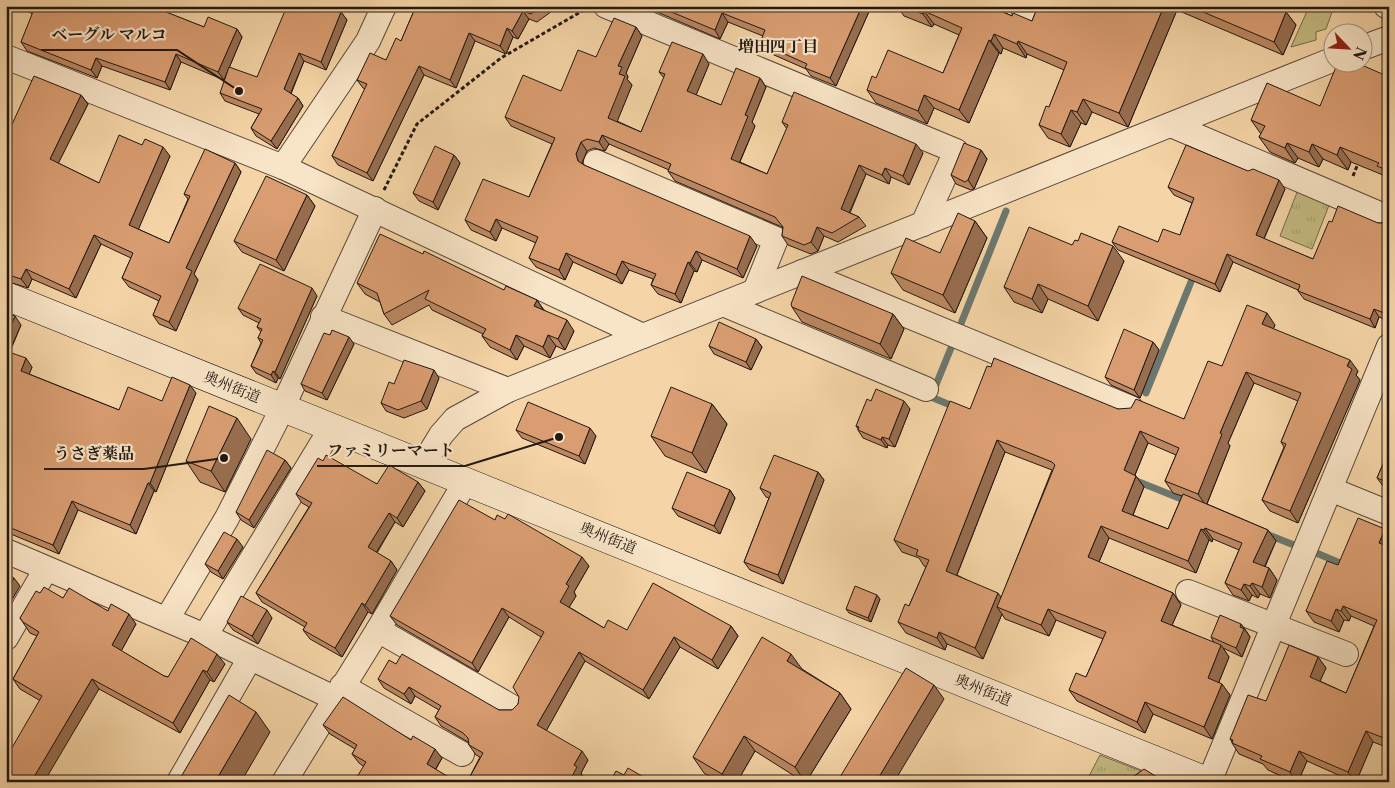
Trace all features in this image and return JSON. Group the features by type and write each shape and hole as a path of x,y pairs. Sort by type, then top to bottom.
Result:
{"main road":[{"name":"奥州街道","path":"6,296 424,463 1209,782"}],"street":[{"path":"283,167 368,41 384,6"},
{"path":"606,6 956,151 923,224"},
{"path":"1372,44 1389,38"},
{"path":"6,57 283,167 643,336"},
{"path":"424,463 455,419 508,390 1322,64"},
{"path":"1170,125 1389,218"},
{"path":"596,162 776,239 755,291"},
{"path":"167,619 227,518 283,407 323,317 375,209"},
{"path":"802,272 1131,408"},
{"path":"723,304 926,390"},
{"path":"323,317 508,390"},
{"path":"1209,782 1386,359"},
{"path":"205,636 332,427"},
{"path":"284,782 378,630 466,481"},
{"path":"1330,489 1389,513"},
{"path":"6,551 167,619 250,658 338,692 462,754"},
{"path":"6,638 46,569"},
{"path":"1188,592 1346,654"},
{"path":"378,630 512,707"},
{"path":"179,782 250,658"}],"path":[{"path":"375,209 417,124 501,58 591,6"},
{"path":"1343,200 1361,156"}],"green space":[{"path":"1321,7 1332,12 1328,22 1322,22 1322,30 1316,32 1316,40 1291,47 1308,9"},
{"path":"1301,182 1333,195 1312,249 1280,236"},
{"path":"1100,755 1141,771 1125,782 1086,782"}],"building":[{"path":"29,6 151,6 204,27 208,17 237,29 218,72 176,54 165,82 96,58 91,70 21,42 34,9"},
{"path":"287,6 326,6 341,12 321,62 299,53 284,89 298,98 271,141 251,128 262,109 220,93 229,67 257,77"},
{"path":"416,6 542,6 531,14 523,11 512,31 507,28 500,46 469,33 450,80 419,66 367,173 332,156 367,84 357,80 370,53 386,60 396,38 401,41"},
{"path":"657,6 862,6 830,78 805,68 807,64 760,43 765,30 722,13 715,30"},
{"path":"903,6 989,6 1012,16 1013,13 1032,21 1038,6 1164,6 1119,113 1083,99 1077,112 1071,110 1061,134 1039,125 1046,106 1049,107 1067,62 1018,41 1017,44 994,34 991,41 989,40 959,110 924,95 918,111 867,90 872,76 876,78 888,50 943,73 962,28 924,11 923,14"},
{"path":"1189,6 1274,6 1286,12 1274,42"},
{"path":"614,18 636,27 618,66 622,67 619,74 625,76 608,118 641,132 665,74 659,72 672,42 703,54 687,91 721,105 736,68 760,78 745,115 748,116 731,159 767,174 788,125 782,122 794,92 916,144 903,176 885,168 882,175 859,165 841,209 859,217 832,233 817,227 811,242 804,245 782,236 783,227 775,217 668,171 671,164 602,135 599,142 587,139 581,142 576,154 578,161 750,236 737,269 696,251 690,263 688,262 675,294 651,285 656,274 622,261 616,275 566,253 559,270 529,258 538,237 496,219 490,232 465,220 483,179 529,197 555,138 505,117 523,75 561,91 578,50 596,57"},
{"path":"1372,70 1389,77 1389,171 1377,166 1379,163 1340,147 1337,155 1312,144 1309,152 1287,143 1285,148 1259,137 1265,126 1251,120 1267,83 1320,106 1334,72 1372,72"},
{"path":"34,76 81,95 50,159 99,183 119,135 142,145 145,139 163,147 129,225 169,243 190,196 184,194 205,149 235,163 186,268 192,271 169,322 153,315 161,296 122,278 133,253 94,235 69,289 26,269 21,279 6,274 6,130 9,131"},
{"path":"964,143 981,150 968,180 965,182 951,175"},
{"path":"1186,145 1248,171 1253,169 1279,180 1256,235 1313,259 1329,221 1332,222 1338,206 1378,223 1389,222 1389,315 1374,309 1370,319 1298,291 1300,285 1227,254 1215,284 1112,242 1119,226 1158,242 1163,229 1180,235 1194,198 1168,187"},
{"path":"435,146 454,155 433,202 413,193"},
{"path":"266,176 307,195 276,260 234,241"},
{"path":"958,213 975,221 943,295 891,273 906,238 940,253"},
{"path":"1029,227 1072,245 1075,240 1078,241 1081,233 1113,246 1088,306 1038,284 1032,299 1004,287"},
{"path":"380,234 423,254 424,251 504,290 506,286 537,300 534,306 567,320 558,339 548,335 543,347 516,335 510,350 482,336 486,329 425,299 429,290 384,314 377,293 357,283"},
{"path":"260,264 312,288 275,372 273,371 271,375 251,366 263,340 258,338 262,329 257,327 261,319 238,308"},
{"path":"802,276 893,314 880,344 792,307 791,304"},
{"path":"1247,305 1267,313 1262,324 1350,360 1347,366 1352,369 1290,511 1262,500 1286,444 1281,442 1301,393 1246,372 1220,433 1222,434 1198,494 1165,481 1179,448 1140,431 1124,470 1136,476 1122,511 1168,529 1183,494 1268,530 1253,562 1269,568 1262,587 1252,583 1250,586 1244,584 1241,590 1225,583 1242,543 1205,528 1204,530 1201,529 1188,561 1101,526 1088,557 1173,593 1161,621 1221,645 1208,678 1222,684 1204,727 1145,702 1137,722 1069,690 1076,673 1086,677 1106,632 1048,609 1041,625 997,607 1055,465 1052,462 997,440 946,571 998,593 975,648 939,632 937,638 898,622 905,604 909,606 929,560 916,555 918,550 894,540 950,401 970,409 987,366 991,367 994,358 1118,409 1131,408 1136,399 1184,419 1208,361 1222,366"},
{"path":"6,313 15,316 6,337"},
{"path":"719,322 756,339 746,362 709,346"},
{"path":"1124,329 1153,342 1134,390 1105,377"},
{"path":"332,330 349,337 322,393 301,384 324,333 330,335"},
{"path":"6,351 26,358 21,371 119,410 128,387 162,401 172,377 190,385 150,483 148,483 130,525 72,501 53,545 6,526"},
{"path":"404,360 434,370 421,401 398,410 381,403 389,382 394,384"},
{"path":"671,387 712,404 692,453 651,436"},
{"path":"876,389 904,401 889,439 882,437 881,440 858,430 859,427 856,426 867,399 871,401"},
{"path":"528,402 590,428 579,456 516,430"},
{"path":"209,406 237,418 211,471 186,461"},
{"path":"267,450 285,460 249,520 236,512"},
{"path":"1389,450 1389,483 1377,478"},
{"path":"326,455 377,484 389,465 418,482 397,518 389,513 368,547 391,561 365,605 362,603 335,648 303,630 307,623 256,593 312,503 296,494 318,458 323,461"},
{"path":"774,455 818,472 778,575 744,562 771,493 760,488"},
{"path":"687,472 730,490 714,526 672,508"},
{"path":"459,500 495,520 497,515 505,519 508,514 582,557 566,584 569,586 560,602 604,628 608,620 627,630 653,583 731,626 712,660 674,637 643,690 579,652 537,725 582,751 574,765 577,767 569,782 467,782 483,753 469,745 468,738 463,733 435,717 441,706 409,687 404,694 378,679 389,660 396,664 402,654 499,710 512,710 518,704 519,697 513,687 544,632 502,608 472,663 390,616"},
{"path":"1358,518 1385,529 1379,543 1389,547 1389,740 1366,731 1348,772 1299,751 1290,772 1260,759 1262,756 1232,743 1233,740 1230,739 1248,695 1266,701 1289,645 1318,657 1310,677 1346,693 1377,620 1343,606 1341,611 1336,609 1331,621 1306,611 1327,561 1338,565"},
{"path":"224,532 237,539 218,571 205,564"},
{"path":"6,573 14,578 6,592"},
{"path":"855,586 877,595 868,618 846,609"},
{"path":"44,587 63,598 69,588 108,611 111,604 129,614 112,645 164,676 168,677 191,638 217,654 207,672 203,670 173,723 92,679 31,782 6,782 6,758 42,696 13,679 39,632 20,618 36,591 40,593"},
{"path":"241,596 267,610 252,636 227,622"},
{"path":"1220,615 1241,624 1240,627 1244,629 1236,648 1211,637"},
{"path":"762,637 791,654 787,661 840,693 795,767 744,736 722,774 693,757"},
{"path":"906,668 934,685 879,777 888,782 837,782"},
{"path":"229,695 256,712 215,782 178,782"},
{"path":"343,697 411,740 413,736 435,749 427,764 457,782 354,782 366,762 352,754 357,745 323,725"},
{"path":"628,768 652,782 610,782 616,771 624,775"},
{"path":"1144,769 1165,782 1126,782"}],"waterway":[{"path":"958,331 1006,211"},
{"path":"1146,393 1195,272"},
{"path":"953,343 931,397 955,407"},
{"path":"1134,480 1189,502"},
{"path":"1264,533 1294,545"},
{"path":"1314,552 1347,566"}],"place":[{"name":"ベーグル マルコ","path":"239,91"},
{"name":"ファミリーマート","path":"559,437"},
{"name":"うさぎ薬品","path":"224,458"}],"district":[{"name":"増田四丁目","path":"778,46"}]}
